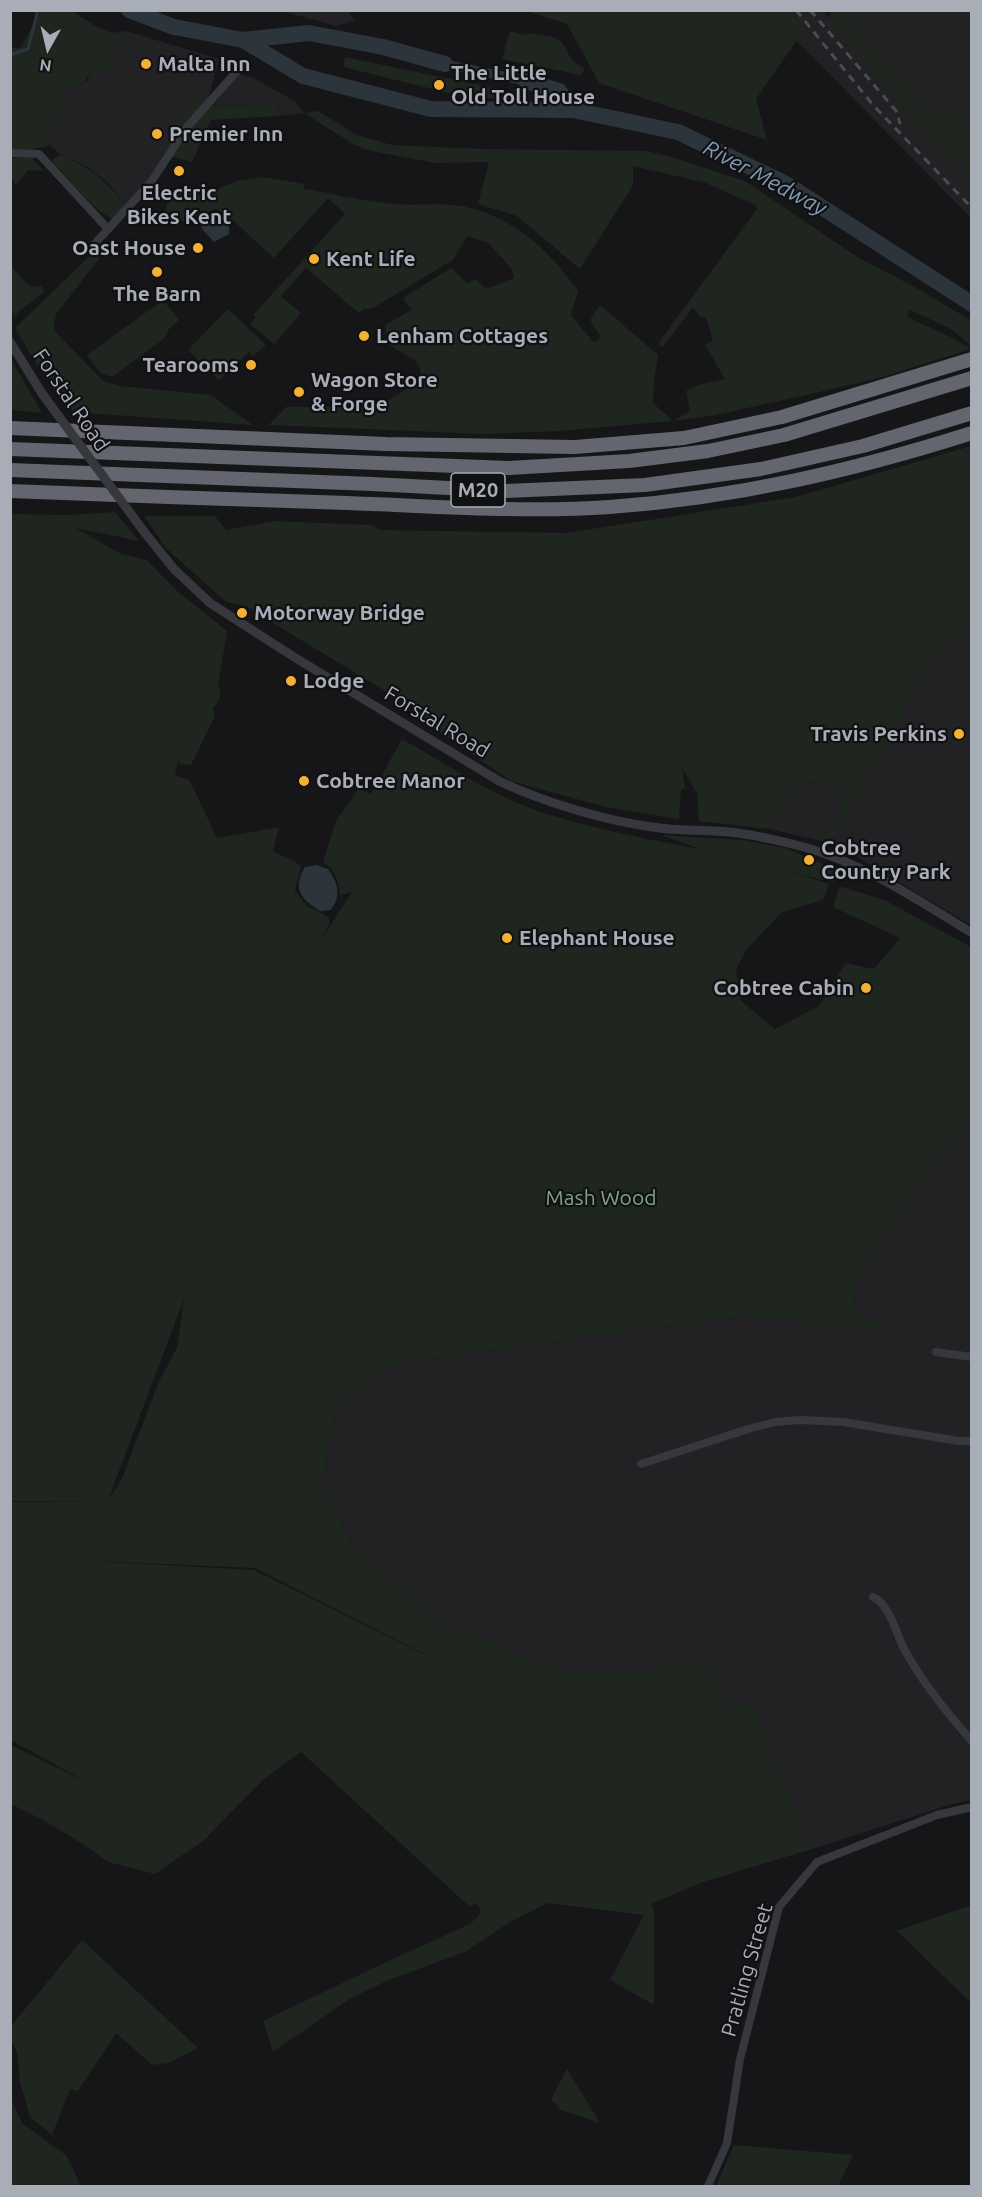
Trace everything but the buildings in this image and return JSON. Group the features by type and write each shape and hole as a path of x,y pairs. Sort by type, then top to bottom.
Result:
{"highway":[{"name":"M20","path":"10,426 364,444 575,447 684,438 771,420 972,359"},
{"name":"M20","path":"10,449 509,468 629,461 708,451 784,435 972,378"},
{"name":"M20","path":"10,470 506,491 645,485 761,469 863,446 972,413"},
{"name":"M20","path":"10,493 556,509 608,507 715,496 758,489 855,468 972,433"}],"street":[{"path":"90,249 151,182 188,126 238,70"},
{"path":"10,153 39,154 108,229"},
{"name":"Forstal Road","path":"10,342 43,395 124,508 190,586 228,616 465,760 524,793 650,827 748,835 816,850 870,873 972,933"},
{"path":"936,1352 972,1357"},
{"path":"641,1464 748,1429 775,1422 800,1420 843,1422 959,1441 972,1441"},
{"path":"873,1597 878,1599 885,1609 905,1650 926,1684 972,1741"},
{"name":"Pratling Street","path":"708,2187 727,2143 740,2059 779,1908 817,1862 937,1815 972,1807"}],"shaded area":[{"path":"282,11 347,11 355,20 336,26"},
{"path":"775,11 824,11 888,92 971,178 971,218 797,41"},
{"path":"845,11 971,11 971,115 924,107"},
{"path":"126,31 219,59 208,100 154,173 126,206 109,184 86,166 61,155 50,145 43,134 55,119 65,86 87,81 111,33"},
{"path":"239,74 254,78 296,102 304,113 278,116 277,102 211,107"},
{"path":"213,213 229,217 229,234 214,242 202,229 201,223"},
{"path":"961,632 971,634 971,925 832,842 939,646"},
{"path":"797,777 847,793 821,841 769,829"},
{"path":"316,865 328,869 336,884 338,894 331,910 320,911 300,893 299,881 305,867"},
{"path":"971,1124 971,1800 812,1849 753,1707 726,1708 561,1669 447,1627 351,1543 323,1480 337,1405 396,1364 745,1316 883,1333 877,1320 851,1314 859,1281 915,1185"}],"green space":[{"path":"41,11 72,11 97,27 124,38 107,73 94,67 83,82 75,86 65,86 55,119 43,134 50,145 31,150 11,150 10,47 20,48"},
{"path":"526,11 791,11 804,30 756,99 767,140 599,83 567,24"},
{"path":"831,11 845,11 924,107 971,115 971,179 888,92 830,19"},
{"path":"510,31 527,35 528,33 551,36 562,42 572,60 585,69 581,75 502,59"},
{"path":"345,57 489,87 499,99 465,97 343,67"},
{"path":"197,99 212,107 277,102 278,116 211,120 192,162 160,154 184,110 188,111"},
{"path":"318,111 357,135 392,145 483,149 647,151 745,181 859,258 971,320 971,346 950,328 909,310 907,317 971,349 882,377 716,415 673,421 690,411 686,391 698,385 725,379 705,345 713,340 706,317 700,317 693,307 663,347 659,342 757,209 755,205 706,183 633,166 633,185 580,269 517,216 478,204 489,162 434,163 367,150 353,144 304,113"},
{"path":"61,155 97,176 126,206 112,219 104,214 53,163 53,159"},
{"path":"11,158 32,158 44,171 28,170 16,185 11,178"},
{"path":"263,177 304,184 304,189 383,203 454,205 491,215 525,234 567,275 578,291 571,315 594,343 601,337 590,320 600,305 658,355 653,403 673,421 559,431 483,434 269,425 286,407 375,407 422,381 416,361 391,346 388,340 385,325 411,310 403,298 451,268 468,284 475,279 486,289 514,278 512,269 488,243 467,236 453,260 373,308 364,309 359,313 306,268 281,296 301,313 274,344 250,324 256,318 253,315 345,214 328,198 274,258 229,217 216,209 168,226 165,214 170,193 213,191 237,181"},
{"path":"99,247 98,260 56,314 53,329 103,381 120,386 211,395 253,425 73,412 35,362 15,328"},
{"path":"11,266 30,287 41,286 45,291 14,316 11,308"},
{"path":"163,300 179,320 169,329 164,339 112,377 100,373 87,355"},
{"path":"228,309 266,345 253,356 249,352 219,381 188,350"},
{"path":"11,359 42,413 11,410"},
{"path":"971,446 971,634 961,632 939,647 832,842 821,841 847,793 797,777 769,829 699,821 697,793 682,768 685,789 681,789 679,819 606,807 511,781 435,729 420,712 245,606 225,601 166,548 144,516 215,516 226,530 274,521 371,525 379,530 566,533 796,497"},
{"name":"Mash Wood","path":"115,512 139,541 76,528 121,554 147,560 176,590 227,631 218,686 220,696 213,708 215,716 191,765 180,764 178,761 175,775 190,781 217,838 279,827 273,851 301,865 295,891 307,906 327,916 330,922 321,940 352,892 340,895 336,876 323,862 336,821 358,789 371,794 402,739 500,795 555,816 617,832 700,849 661,835 742,840 785,848 832,868 836,876 834,883 789,871 829,884 824,898 782,912 746,950 736,970 741,1001 775,1029 819,1006 845,963 874,969 900,938 833,907 840,886 886,901 971,947 971,1124 915,1185 859,1281 851,1314 877,1320 884,1334 745,1316 396,1364 337,1405 323,1480 351,1543 447,1627 561,1669 639,1672 698,1659 720,1675 726,1707 753,1706 812,1849 703,1882 651,1904 654,1912 654,2005 610,1980 644,1915 548,1903 510,1922 465,1952 391,1979 351,1998 273,2052 263,2021 470,1924 479,1915 481,1909 475,1903 470,1907 301,1752 264,1779 203,1841 155,1874 108,1862 43,1820 11,1804 11,1745 88,1783 11,1740 11,1502 107,1501 11,1501 11,514 68,515","holes":["184,1299 177,1348 159,1381 121,1481 108,1500","74,1560 255,1568 468,1676 254,1570"]},
{"path":"972,1905 971,2003 897,1931"},
{"path":"82,1940 198,2048 168,2063 152,2065 116,2033 78,2091 70,2089 52,2135 30,2117 20,2082 17,2052 11,2040 11,2026"},
{"path":"567,2069 600,2123 561,2110 551,2099"},
{"path":"11,2076 13,2103 22,2123 67,2156 81,2186 11,2186"},
{"path":"734,2145 853,2155 838,2186 716,2186"}],"waterway":[{"path":"10,55 28,49 38,10"},
{"name":"River Medway","path":"129,10 174,27 243,40 309,33 383,47 445,64"},
{"name":"River Medway","path":"243,40 303,76 431,109 573,110 678,132 786,184 972,304"},
{"name":"River Medway","path":"445,64 526,81"},
{"name":"River Medway","path":"526,81 559,91 573,110"}],"railway":[{"path":"796,10 873,105 972,208"},
{"path":"810,10 897,112 900,124"}],"place":[{"name":"Malta Inn","path":"146,64"},
{"name":"The Little Old Toll House","path":"439,85"},
{"name":"Premier Inn","path":"157,134"},
{"name":"Electric Bikes Kent","path":"179,171"},
{"name":"Oast House","path":"198,248"},
{"name":"Kent Life","path":"314,259"},
{"name":"The Barn","path":"157,272"},
{"name":"Lenham Cottages","path":"364,336"},
{"name":"Tearooms","path":"251,365"},
{"name":"Wagon Store & Forge","path":"299,392"},
{"name":"Motorway Bridge","path":"242,613"},
{"name":"Lodge","path":"291,681"},
{"name":"Travis Perkins","path":"959,734"},
{"name":"Cobtree Manor","path":"304,781"},
{"name":"Cobtree Country Park","path":"809,860"},
{"name":"Elephant House","path":"507,938"},
{"name":"Cobtree Cabin","path":"866,988"}]}
